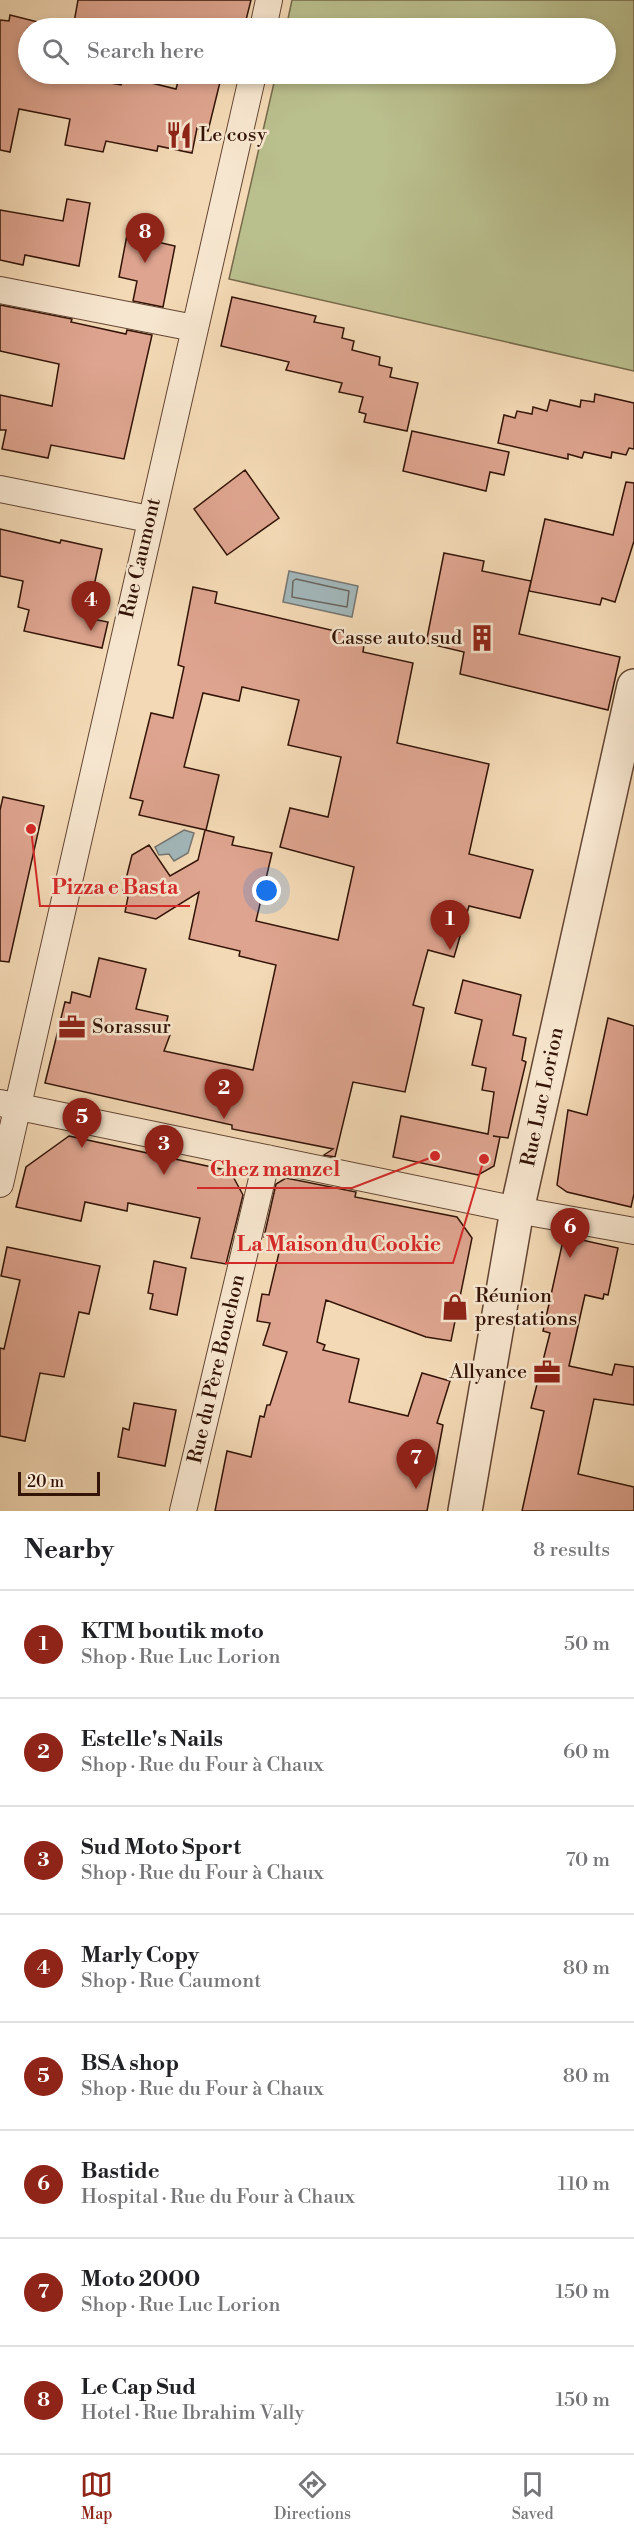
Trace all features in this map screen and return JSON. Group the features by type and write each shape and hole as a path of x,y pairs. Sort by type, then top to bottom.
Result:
{"street":[{"path":"266,18 270,0"},
{"name":"Rue Caumont","path":"0,1184 9,1105 251,84"},
{"path":"0,290 194,328"},
{"path":"0,489 149,519"},
{"name":"Rue Luc Lorion","path":"465,1511 517,1210 634,686"},
{"path":"9,1105 517,1210 634,1231"},
{"name":"Rue du Père Bouchon","path":"183,1511 267,1158"}],"green space":[{"path":"292,0 634,0 634,371 229,279 274,84 616,84 616,18 288,18"}],"water":[{"path":"289,571 358,586 352,617 283,602"},
{"path":"184,830 194,833 188,853 174,861 169,854 159,855 155,847"}],"building":[{"path":"78,0 251,0 246,18 75,18"},
{"path":"10,15 22,18 18,18 18,84 156,84 176,89 177,84 220,84 208,131 197,128 192,153 158,146 157,151 106,141 103,152 65,145 70,119 19,109 10,152 0,150 0,20 9,21"},
{"path":"67,199 90,203 79,266 25,255 23,265 0,260 0,210 63,221"},
{"path":"127,235 175,246 163,307 133,301 137,281 119,277"},
{"path":"232,297 316,316 314,322 344,328 342,338 354,341 352,350 380,357 379,365 392,368 390,377 418,383 407,431 364,422 366,414 359,412 363,397 339,392 342,383 286,370 289,362 221,346"},
{"path":"0,305 72,319 71,322 126,334 127,330 152,335 124,459 51,445 48,458 2,449 6,430 0,430 0,395 52,406 59,364 0,351"},
{"path":"595,394 634,403 634,449 629,448 626,455 612,452 611,458 584,452 582,458 568,454 568,459 498,443 504,415 515,418 517,411 532,414 533,407 547,411 550,400 580,407 581,400 594,402"},
{"path":"412,431 509,452 504,475 490,472 486,491 403,471"},
{"path":"245,470 279,518 227,555 194,509"},
{"path":"626,482 634,483 634,541 615,602 602,598 600,605 529,591 545,519 613,535"},
{"path":"0,529 60,543 61,540 102,549 87,618 108,622 102,648 24,631 29,610 18,607 23,581 0,576"},
{"name":"Casse auto sud","path":"444,553 484,561 482,571 531,581 519,634 620,657 608,710 460,674 464,652 426,643"},
{"path":"193,587 217,592 215,603 365,638 363,652 413,663 397,743 489,764 469,854 533,870 520,918 469,906 454,957 428,950 413,1005 424,1008 405,1092 353,1082 335,1157 324,1155 333,1149 232,1129 232,1125 45,1083 65,1002 70,1003 72,992 90,997 99,958 146,969 136,1009 168,1016 164,1033 170,1035 164,1051 253,1070 276,965 239,956 240,951 189,939 199,892 156,919 125,912 128,897 123,891 132,855 149,845 170,876 198,860 205,830 234,837 232,845 272,853 256,921 338,940 354,867 280,847 290,808 328,817 341,757 288,745 299,700 242,687 239,701 203,693 184,767 219,775 206,830 139,815 143,801 130,798 151,713 173,718 184,667 178,665"},
{"path":"3,797 44,806 9,962 0,961 0,810"},
{"path":"463,980 521,995 513,1035 526,1038 522,1060 526,1062 508,1138 493,1136 500,1137 494,1166 478,1175 393,1157 401,1116 488,1134 494,1092 482,1090 486,1068 472,1065 482,1020 455,1013"},
{"path":"608,1018 634,1026 634,1194 631,1207 567,1192 557,1185 568,1110 587,1115"},
{"path":"69,1136 230,1171 243,1195 226,1264 191,1258 200,1218 128,1203 127,1211 85,1202 81,1221 16,1207 26,1167"},
{"path":"286,1178 356,1192 355,1197 457,1217 472,1238 451,1341 426,1337 326,1300 317,1342 325,1345 323,1350 359,1359 349,1402 408,1416 422,1373 450,1381 437,1423 443,1425 427,1511 215,1511 227,1451 251,1457 260,1416 264,1417 267,1405 270,1405 287,1352 263,1345 270,1323 257,1321 262,1294 269,1295 282,1240 264,1237 276,1184"},
{"path":"564,1236 618,1248 608,1295 604,1294 603,1299 585,1295 569,1366 612,1375 615,1364 634,1367 634,1405 594,1399 578,1474 634,1487 634,1511 522,1511 544,1411 531,1408 550,1333 543,1331"},
{"path":"7,1247 100,1266 89,1314 79,1312 64,1377 40,1373 25,1441 0,1436 0,1348 4,1349 20,1280 1,1276"},
{"path":"154,1261 186,1268 177,1315 150,1309 153,1294 148,1293"},
{"path":"134,1403 176,1410 165,1466 118,1457 123,1428 129,1430"}],"place":[{"name":"Le cosy","path":"179,135"},
{"name":"Le Cap Sud","path":"145,263"},
{"name":"Marly Copy","path":"91,631"},
{"name":"Casse auto sud","path":"482,638"},
{"name":"Pizza e Basta","path":"31,829"},
{"name":"KTM boutik moto","path":"450,950"},
{"name":"Sorassur","path":"72,1027"},
{"name":"Estelle's Nails","path":"224,1119"},
{"name":"BSA shop","path":"82,1148"},
{"name":"Chez mamzel","path":"435,1156"},
{"name":"La Maison du Cookie","path":"484,1159"},
{"name":"Sud Moto Sport","path":"164,1175"},
{"name":"Bastide","path":"570,1258"},
{"name":"Réunion prestations","path":"455,1307"},
{"name":"Allyance","path":"547,1372"},
{"name":"Moto 2000","path":"416,1489"}]}
